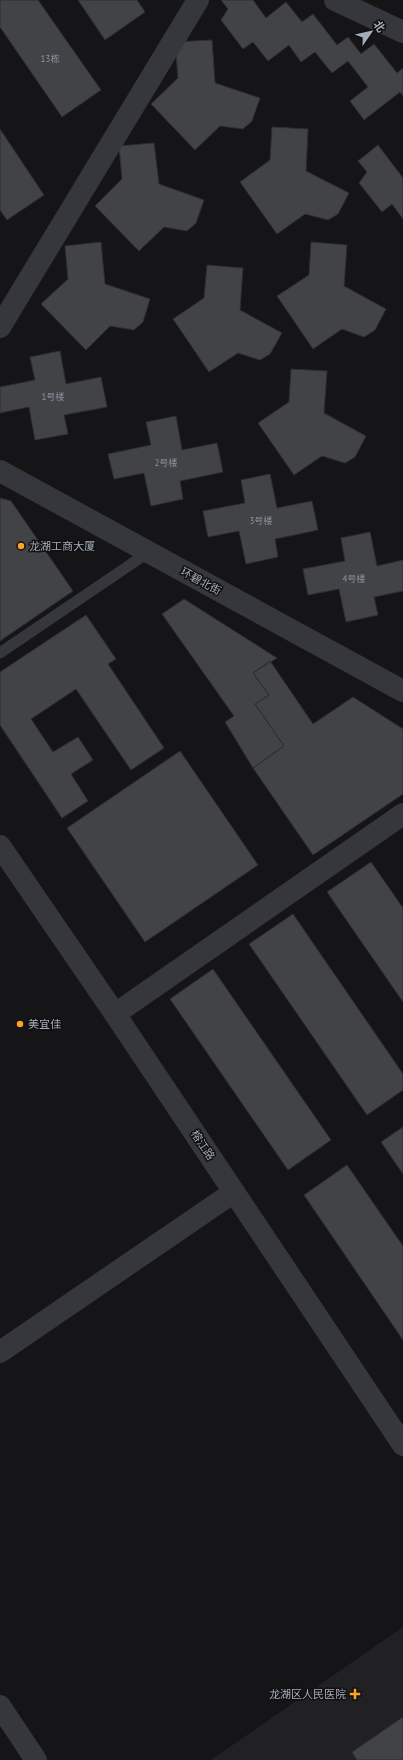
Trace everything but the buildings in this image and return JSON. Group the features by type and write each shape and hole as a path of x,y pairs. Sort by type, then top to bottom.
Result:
{"street":[{"path":"0,327 198,0"},
{"path":"335,0 403,32"},
{"name":"环碧北街","path":"0,471 403,691"},
{"path":"115,1014 403,814"},
{"name":"榕江路","path":"0,846 115,1014 403,1445"},
{"path":"0,1352 234,1192"},
{"path":"0,1706 36,1760"}],"lane":[{"path":"0,653 149,552"}],"shaded area":[{"name":"龙湖区人民医院","path":"403,1627 403,1760 211,1760"}],"place":[{"name":"龙湖工商大厦","path":"21,546"},
{"name":"美宜佳","path":"20,1024"},
{"name":"龙湖区人民医院","path":"355,1694"}]}
